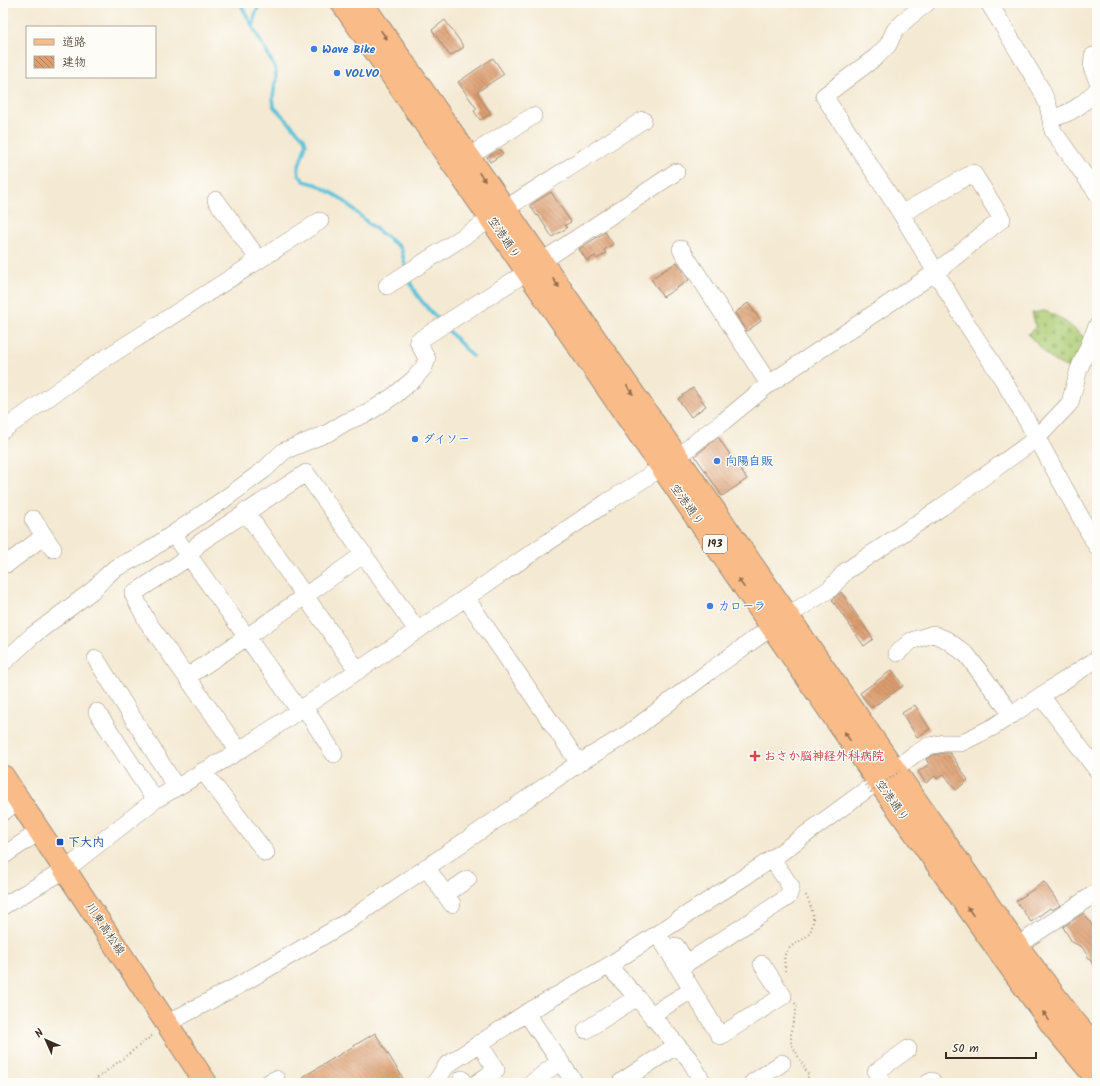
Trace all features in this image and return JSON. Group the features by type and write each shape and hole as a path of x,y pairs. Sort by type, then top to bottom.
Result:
{"main road":[{"name":"空港通り","path":"342,3 498,214 883,774 1003,957 1055,1029 1097,1079"},
{"name":"空港通り","path":"362,3 468,156 498,214"},
{"name":"空港通り","path":"883,774 1073,1020 1097,1048"},
{"name":"川東高松線","path":"3,776 11,806 40,830 206,1083"}],"street":[{"path":"927,3 895,30 888,45 876,57 824,96 901,214 963,318 1002,378 1097,547"},
{"path":"988,3 1041,89 1048,105 1054,130 1097,193"},
{"path":"1093,56 1092,68 1097,79"},
{"path":"1052,118 1062,116 1083,104 1097,90"},
{"path":"468,156 534,116"},
{"path":"387,286 643,120"},
{"path":"3,663 32,636 93,590 114,569 145,554 223,500 264,470 284,451 328,433 346,422 368,413 395,395 414,379 424,367 427,359 418,341 534,267 676,172"},
{"path":"3,906 65,870 155,800 176,786 239,751 606,503 669,463 769,384 936,272 1002,219 973,173 901,214"},
{"path":"216,200 259,260"},
{"path":"3,430 87,370 320,221"},
{"path":"681,249 769,384"},
{"path":"168,1024 243,983 347,922 579,763 629,733 680,693 779,622 830,589 846,571 942,507 1037,438 1070,403 1079,370 1097,326"},
{"path":"239,751 147,621 134,594 189,557 198,544 246,511 306,473 417,630"},
{"path":"246,511 358,671"},
{"path":"3,558 7,564 48,543 32,519"},
{"path":"173,534 334,754"},
{"path":"187,677 247,637 364,554"},
{"path":"466,598 579,763"},
{"path":"897,653 911,641 932,634 946,640 967,655 1012,715"},
{"path":"96,659 176,786"},
{"path":"435,1083 447,1065 526,1012 608,966 772,859 883,774 929,746 944,743 961,743 993,727 1097,659"},
{"path":"1041,696 1097,770"},
{"path":"97,712 155,800"},
{"path":"203,771 266,853"},
{"path":"3,856 40,830"},
{"path":"662,931 687,963 788,898 791,888 772,859"},
{"path":"426,867 449,899 468,879"},
{"path":"1017,946 1097,892"},
{"path":"662,931 720,1036 783,996 762,964"},
{"path":"608,966 637,997 650,1015 690,1060 703,1083"},
{"path":"650,1015 682,996"},
{"path":"586,1030 637,997"},
{"path":"526,1012 575,1083"},
{"path":"468,1082 496,1070 479,1043"},
{"path":"621,1082 677,1045"},
{"path":"883,1083 876,1072 908,1049"},
{"path":"532,1083 560,1061"},
{"path":"752,1083 782,1063"}],"path":[{"path":"883,774 871,792 883,774"},
{"path":"785,976 785,954 789,949 805,938 812,928 814,919 810,903 802,890"},
{"path":"794,1000 797,1006 791,1031 791,1043 809,1076 803,1083"},
{"path":"91,1083 168,1024"}],"green space":[{"path":"1044,311 1061,319 1086,339 1074,371 1052,360 1028,334 1036,327 1032,313"}],"building":[{"path":"445,20 464,47 450,56 432,30"},
{"path":"493,58 504,74 477,92 491,114 480,120 474,111 477,109 458,82"},
{"path":"500,149 503,154 490,162 487,157"},
{"path":"551,192 571,222 565,225 567,228 552,237 530,205"},
{"path":"605,232 613,244 604,250 606,253 597,259 595,256 587,261 579,249"},
{"path":"677,262 689,280 663,297 651,279"},
{"path":"748,303 761,321 747,331 735,313"},
{"path":"693,388 706,406 691,417 678,399"},
{"path":"718,437 747,479 722,496 695,456"},
{"path":"841,592 873,639 864,646 832,600"},
{"path":"892,670 903,686 871,708 860,693"},
{"path":"915,705 930,729 917,737 902,713"},
{"path":"950,753 968,780 956,790 944,774 937,779 935,776 926,783 918,772 929,764 926,759 933,755"},
{"path":"1044,882 1060,905 1052,910 1050,908 1031,922 1016,901"},
{"path":"1084,913 1097,933 1097,971 1082,947 1072,942 1063,927"},
{"path":"375,1033 406,1083 307,1083 303,1077"}],"waterway":[{"path":"240,3 275,68 276,78 273,97 274,107 304,138 306,144 298,169 299,175 304,181 318,185 342,199 368,223 401,248 406,268"},
{"path":"253,27 255,15 260,3"},
{"path":"409,278 418,296 440,321"},
{"path":"447,329 472,356"}],"place":[{"name":"Wave Bike","path":"314,49"},
{"name":"VOLVO","path":"337,73"},
{"name":"ダイソー","path":"415,439"},
{"name":"向陽自販","path":"717,461"},
{"name":"カローラ","path":"710,606"},
{"name":"おさか脳神経外科病院","path":"755,756"},
{"name":"下大内","path":"60,842"}]}
